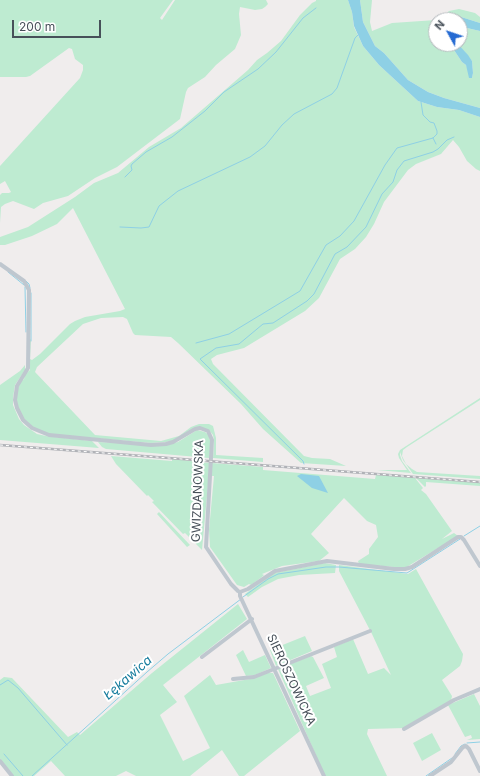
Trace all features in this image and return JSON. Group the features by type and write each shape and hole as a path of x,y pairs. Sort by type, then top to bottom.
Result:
{"street":[{"name":"GWIZDANOWSKA","path":"0,264 24,281 28,288 28,368 15,391 16,408 20,415 28,425 49,436 159,445 173,442 195,429 200,428 208,432 212,440 206,547 231,584 240,592"},
{"path":"240,592 248,589 275,571 327,561 406,569 412,567 458,537 461,537 464,540 480,566"},
{"name":"SIEROSZOWICKA","path":"240,592 240,596 324,776"},
{"path":"202,657 252,619"},
{"path":"233,679 254,677 370,631"},
{"path":"404,730 454,700 480,688"},
{"path":"430,776 451,762 463,747 466,746 480,771"},
{"path":"0,760 12,776"}],"green space":[{"path":"0,0 173,0 160,18 162,20 175,0 266,0 268,4 262,9 255,10 240,7 239,14 241,35 235,49 216,65 205,77 188,88 180,119 117,167 95,178 68,196 43,203 34,209 13,201 5,204 1,207 0,223 0,195 2,193 11,192 5,181 0,184 0,166 80,78 83,65 75,59 72,49 69,48 30,76 0,77"},
{"path":"316,0 348,0 352,12 354,27 363,46 379,65 418,101 437,107 459,110 480,117 480,171 467,161 453,140 441,154 416,164 408,170 384,202 366,237 355,249 340,259 319,298 305,311 244,348 217,355 211,359 213,364 304,456 330,459 346,466 301,463 263,429 241,404 171,337 135,335 127,319 123,317 101,318 83,324 37,367 35,372 95,435 161,441 179,436 191,427 199,424 209,424 213,426 216,438 216,455 263,458 263,462 213,458 213,435 209,430 195,427 172,441 151,443 49,434 33,427 24,419 16,399 21,381 24,379 25,374 30,370 29,340 31,339 30,359 32,360 75,321 85,317 125,309 73,208 57,224 32,236 5,245 0,245 0,237 28,227 94,183 118,173 149,147 181,128 248,70 257,60 281,41 300,15"},
{"path":"360,0 372,0 370,22 372,31 392,23 428,21 428,52 455,52 466,65 472,78 472,61 465,52 468,52 468,28 480,31 480,108 428,92 408,80 384,53 375,46 363,22"},
{"path":"459,9 475,13 480,17 480,23 468,19 468,12 448,12"},
{"path":"25,365 25,370 15,385 13,398 13,405 19,419 24,425 37,434 92,441 99,448 0,440 0,385 20,371"},
{"path":"480,398 480,400 407,447 403,450 402,456 406,464 417,472 480,476 480,479 413,474 403,460 400,452 402,461 411,473 377,470 407,470 399,458 398,454 400,450"},
{"path":"197,430 205,432 209,435 211,445 209,458 106,449 98,442 165,445 178,442"},
{"path":"111,456 172,461 172,459 210,463 202,550 185,533 183,534 152,502 154,501 148,495 147,496 116,464"},
{"path":"212,463 263,467 263,470 375,479 376,475 415,478 423,488 421,490 426,494 452,531 442,539 454,533 458,536 405,568 359,564 358,561 369,554 369,549 378,537 376,525 367,521 344,498 311,534 329,553 319,561 282,566 262,574 264,575 251,585 249,584 244,587 237,585 210,547 209,530 214,476 211,476"},
{"path":"416,478 480,483 480,486 426,482 425,487"},
{"path":"159,512 190,545 187,547 157,514"},
{"path":"325,563 336,565 335,573 299,575 278,579 262,587 248,597 245,594 274,573"},
{"path":"339,565 408,574 416,569 463,654 460,666 442,680 452,696 451,701 405,728 368,729 367,734 387,776 325,776 278,669 311,656 313,657 324,678 306,686 310,696 331,688 322,664 337,657 334,647 353,639 368,674 384,668 391,675 372,634 339,571"},
{"path":"238,604 247,619 163,685 177,702 160,715 183,761 210,748 184,696 210,675 216,685 250,679 267,673 273,673 300,731 244,776 239,776 222,750 190,776 136,776 126,771 116,776 65,776 51,761 34,776 13,776 0,759 0,680 4,677 12,678 68,737 77,732 80,735 152,673"},
{"path":"305,636 312,651 276,666 270,650"},
{"path":"243,650 249,662 265,655 271,668 255,675 246,676 236,655"},
{"path":"474,694 480,706 480,739 467,740 472,738 471,735 465,737 448,705"},
{"path":"432,733 441,750 422,761 413,743"}],"water":[{"path":"348,0 360,0 363,22 375,46 384,53 408,80 428,92 480,108 480,117 459,110 437,107 418,101 379,65 363,46 354,26"},
{"path":"468,19 480,23 480,31 468,28"},
{"path":"455,52 465,52 472,61 472,78 469,78 466,65"},
{"path":"301,474 319,476 328,493 312,488 297,476"}],"waterway":[{"path":"125,177 132,170 132,164 146,152 172,137 205,111 224,92 258,69 276,52 303,18 316,8"},
{"path":"120,227 149,227 159,206 178,191 250,157 265,146 282,125 294,114 332,94 337,88 355,38 358,35"},
{"path":"196,343 229,334 300,291 326,245 340,236 354,221 385,165 397,148 433,138 437,134 434,123 430,122 423,115 421,102"},
{"path":"304,464 303,461 200,359 216,348 239,344 263,324 273,323 307,301 314,294 335,254 347,247 366,227 382,194 393,182 397,170 404,161 433,152 447,140 454,137"},
{"path":"433,138 436,144"},
{"path":"8,272 24,285"},
{"path":"26,281 30,288"},
{"path":"25,287 26,332"},
{"path":"31,293 31,341"},
{"name":"Łękawica","path":"464,536 480,526"},
{"name":"Łękawica","path":"243,597 268,579 278,574 326,567 407,573 460,539"},
{"name":"Łękawica","path":"32,776 168,654 241,599"},
{"path":"0,685 8,680 18,688 67,745"},
{"path":"467,743 480,742"},
{"path":"455,754 461,746 465,744"},
{"path":"4,754 23,776"},
{"path":"426,776 452,758"}],"railway":[{"path":"0,445 480,482"}]}
